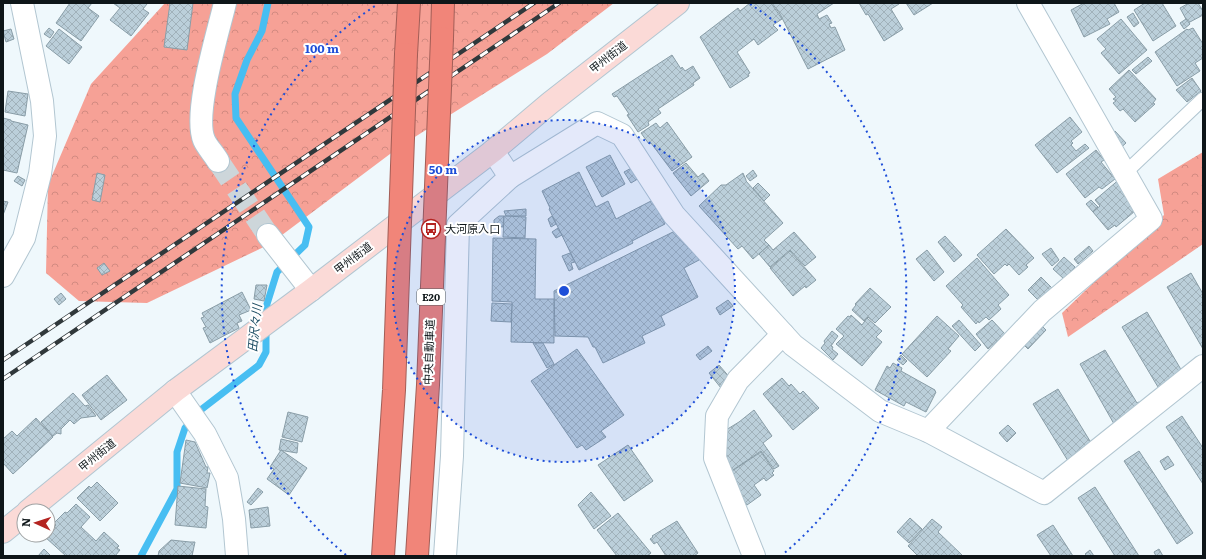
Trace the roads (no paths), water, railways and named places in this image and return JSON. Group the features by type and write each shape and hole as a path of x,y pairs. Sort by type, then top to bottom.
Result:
{"highway":[{"path":"383,556 394,390 409,3"},
{"name":"中央自動車道","path":"417,556 428,386 444,3"}],"main road":[{"name":"甲州街道","path":"38,503 174,391 311,290 494,151 550,103 678,3"},
{"path":"3,532 16,521"}],"street":[{"path":"3,276 24,238 40,174 45,136 42,101 22,3"},
{"path":"218,161 204,140 202,124 204,90 225,3"},
{"path":"928,431 1042,311 1151,219 1028,3"},
{"path":"446,556 452,456 458,225 510,177 597,122 622,135 674,215 793,345 880,411 928,431 1044,493 1203,366"},
{"path":"494,151 510,177"},
{"path":"268,236 311,290"},
{"path":"754,556 715,458 717,416 738,380 783,334"},
{"path":"174,391 205,434 227,478 234,519 237,556"}],"lane":[{"path":"1125,173 1203,99"}],"waterway":[{"name":"田沢々川","path":"267,318 267,304 277,272 305,245 309,227 236,118 235,94 247,60 262,31 268,3"},
{"name":"田沢々川","path":"141,556 177,489 177,452 185,428 202,409 259,365 266,352 266,329"}],"tunnel":[{"path":"218,161 268,235"}],"railway":[{"path":"3,360 534,3"},
{"path":"3,379 559,3"}],"place":[{"name":"大河原入口","path":"431,229"}]}
